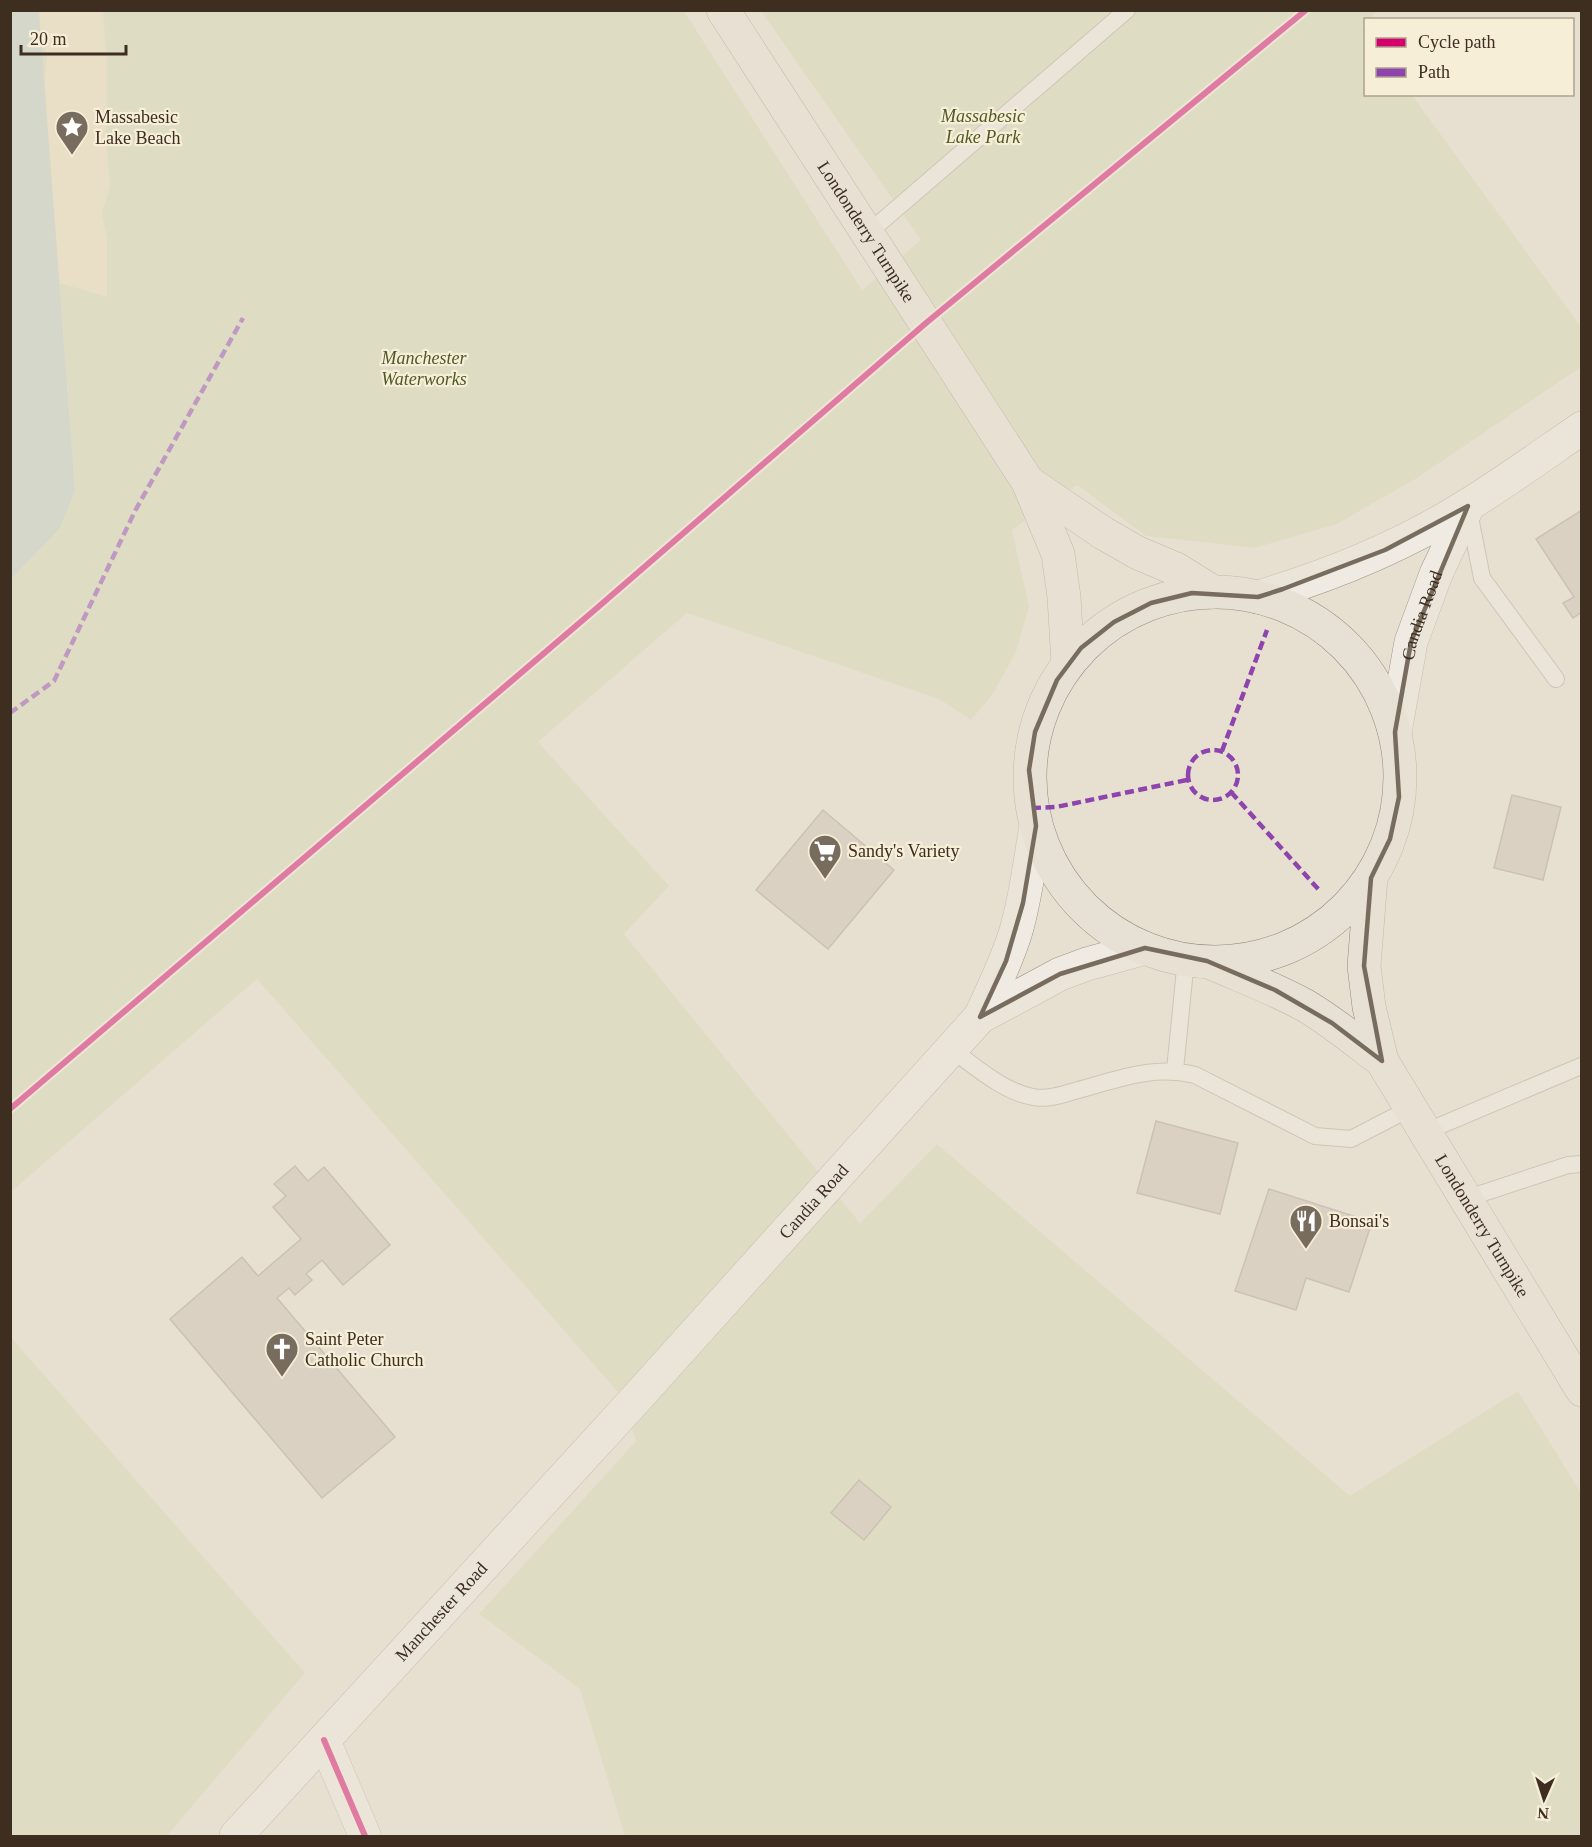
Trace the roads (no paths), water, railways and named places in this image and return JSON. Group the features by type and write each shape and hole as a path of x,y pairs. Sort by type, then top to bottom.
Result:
{"main road":[{"name":"Londonderry Turnpike","path":"723,10 1028,482 1058,554 1064,597 1068,664"},
{"path":"1258,597 1319,578 1401,542 1468,506 1581,428"},
{"name":"Londonderry Turnpike","path":"1028,482 1103,533 1138,553 1176,569 1213,592"},
{"name":"Candia Road","path":"1395,732 1411,642 1436,574 1468,506"},
{"path":"1213,592 1258,597 1278,602 1314,620 1346,646 1371,677 1389,713 1395,732 1401,775 1398,807 1390,839 1371,878 1356,897 1339,915 1300,941 1255,957 1231,961 1196,960 1165,955 1145,948 1108,928 1076,900 1052,865 1036,826 1030,789 1029,770 1035,732 1048,697 1068,664 1097,634 1132,611 1171,597 1213,592"},
{"name":"Candia Road","path":"646,1387 980,1017 1006,961 1016,931 1036,826"},
{"name":"Londonderry Turnpike","path":"1371,878 1364,966 1369,1007 1382,1061 1581,1390"},
{"name":"Candia Road","path":"980,1017 1060,974 1145,948"},
{"name":"Londonderry Turnpike","path":"1196,960 1275,990 1307,1007 1382,1061"},
{"name":"Manchester Road","path":"236,1836 646,1387"}],"street":[{"path":"324,1740 364,1836"}],"lane":[{"path":"867,234 1127,10"},
{"path":"1468,506 1482,578 1556,679"},
{"path":"1175,1070 1196,960"},
{"path":"951,1049 1002,1086 1035,1098 1063,1094 1145,1072 1175,1070 1195,1076 1315,1136 1352,1139 1418,1120 1581,1066"},
{"path":"1465,1198 1568,1165 1581,1164"}],"place":[{"name":"Massabesic Lake Beach","path":"72,156"},
{"name":"Sandy's Variety","path":"825,880"},
{"name":"Bonsai's","path":"1306,1250"},
{"name":"Saint Peter Catholic Church","path":"282,1378"}],"park label":[{"name":"Massabesic Lake Park","path":"983,126"},
{"name":"Manchester Waterworks","path":"424,368"}]}
